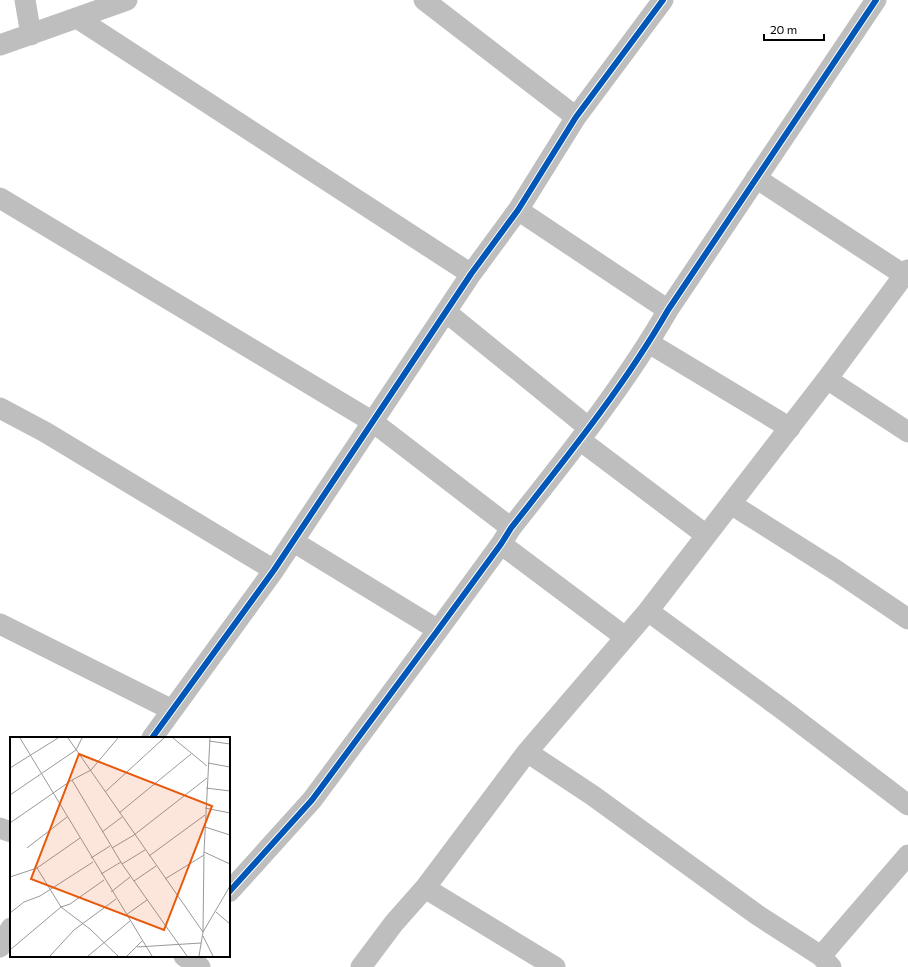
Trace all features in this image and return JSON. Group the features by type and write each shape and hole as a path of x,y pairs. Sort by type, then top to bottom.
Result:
{"street":[{"path":"25,0 31,35"},
{"path":"0,45 127,0"},
{"path":"424,0 576,117"},
{"path":"153,737 294,542 471,274 518,210 576,117 663,0"},
{"path":"230,891 312,800 506,536 585,434 649,343 668,310 876,0"},
{"path":"77,18 471,274"},
{"path":"361,967 394,923 425,888 527,752 648,611 706,535 732,504 906,273 756,178"},
{"path":"0,198 373,422 625,637"},
{"path":"518,210 668,310"},
{"path":"446,312 585,434 706,535"},
{"path":"649,343 790,428"},
{"path":"827,379 908,432"},
{"path":"0,408 45,432 274,570"},
{"path":"732,504 837,571 908,619"},
{"path":"294,542 438,630"},
{"path":"648,611 782,709 908,805"},
{"path":"0,624 172,710"},
{"path":"527,752 592,795 756,914 826,961 908,855"},
{"path":"0,828 10,832"},
{"path":"425,888 555,967"},
{"path":"0,946 10,930"},
{"path":"185,957 200,967"}],"cycle path":[{"path":"153,737 274,570 471,274 518,210 576,117 663,0"},
{"path":"230,891 312,800 501,544 511,528 613,395 651,339 668,310 876,0"}]}
